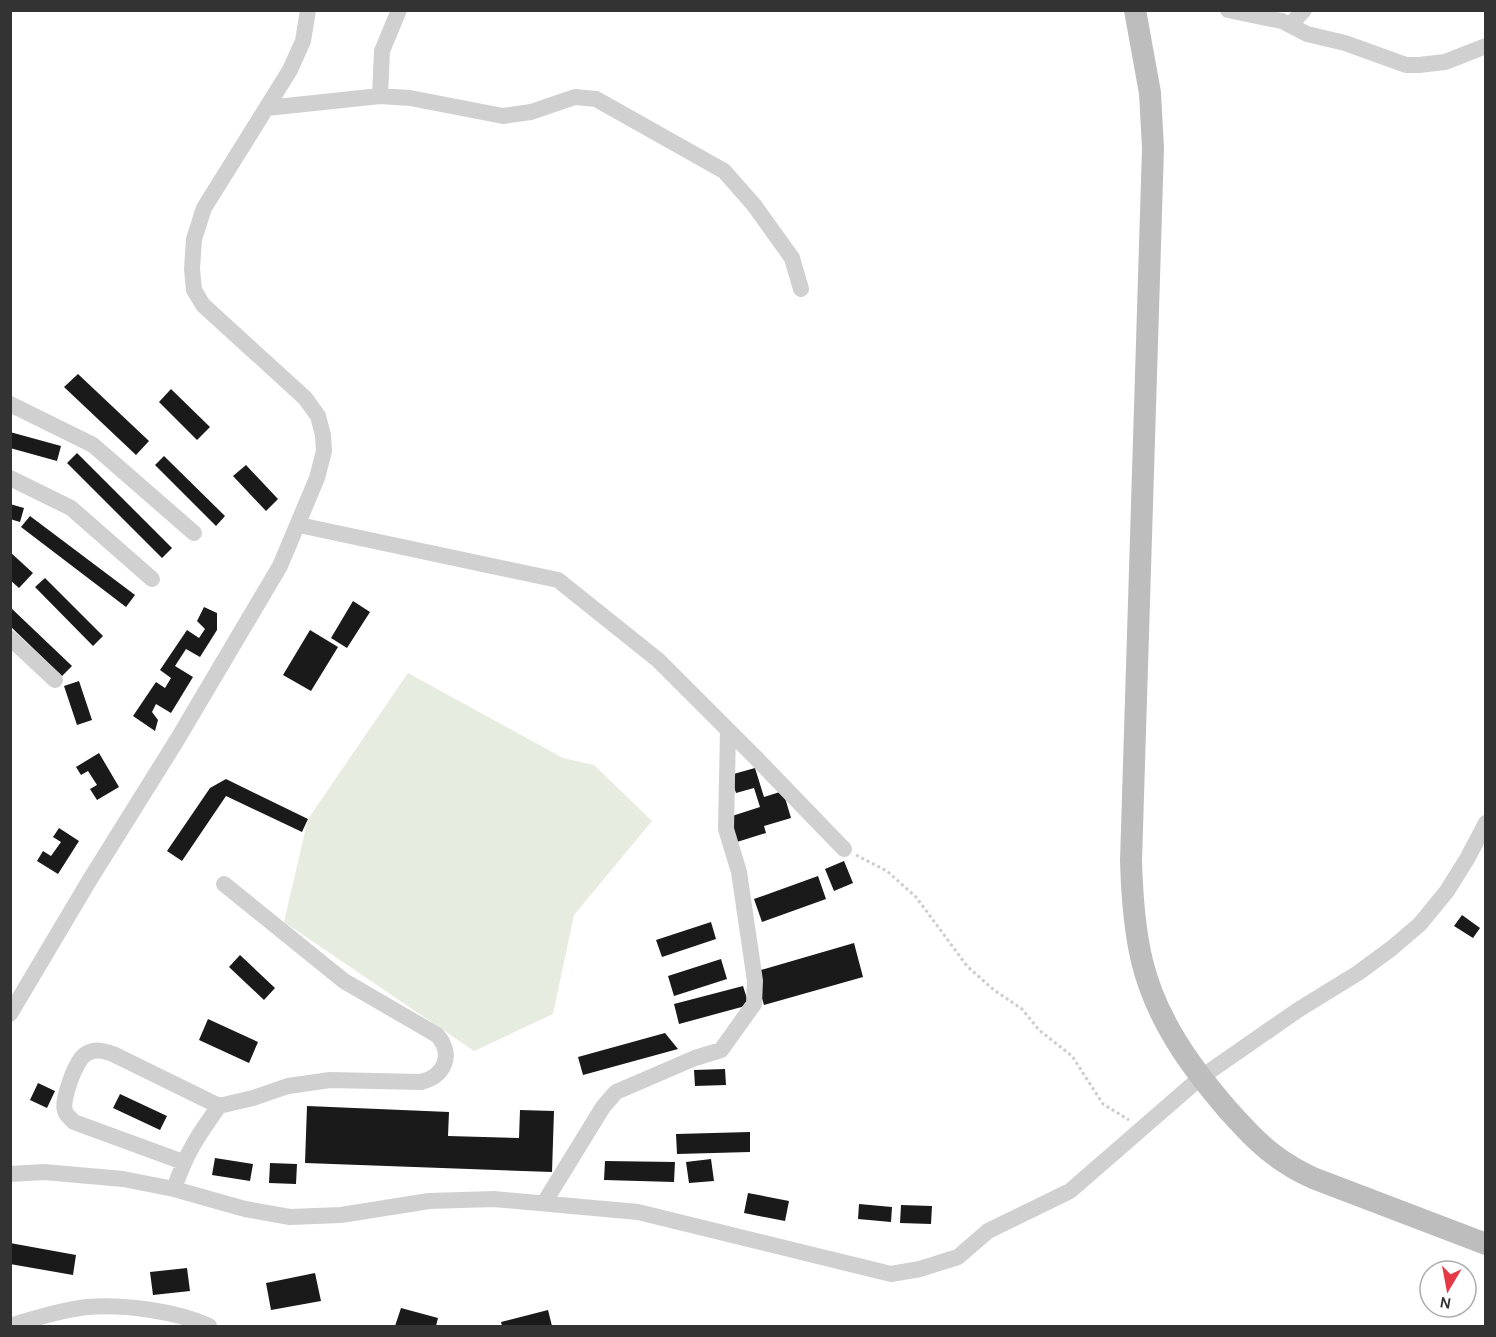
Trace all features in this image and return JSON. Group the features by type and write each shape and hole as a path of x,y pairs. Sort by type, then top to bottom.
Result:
{"main road":[{"path":"1135,10 1150,93 1153,148 1131,861 1133,910 1142,962 1159,1011 1178,1046 1200,1078 1243,1127 1267,1149 1289,1166 1313,1178 1485,1244"}],"street":[{"path":"10,1014 280,566 317,478 324,451 318,416 305,398 203,305 194,290 193,279 194,239 204,208 290,70 303,41 308,10"},
{"path":"380,96 382,51 399,10"},
{"path":"1228,10 1291,24 1307,34 1345,43 1406,65 1445,62 1485,46"},
{"path":"1291,24 1304,10"},
{"path":"267,108 380,96 410,98 503,116 531,112 575,97 597,99 724,171 754,205 792,258 801,289"},
{"path":"10,404 93,445 194,533"},
{"path":"10,478 71,508 152,579"},
{"path":"299,525 558,580 658,660 844,849"},
{"path":"10,638 55,680"},
{"path":"544,1203 603,1107 616,1092 695,1058 720,1050 754,1004 755,981 739,872 726,828 728,730"},
{"path":"10,1174 44,1172 123,1179 174,1189 245,1209 290,1217 341,1215 429,1201 494,1199 638,1212 891,1274 920,1269 958,1257 988,1231 1070,1191 1200,1078 1358,973 1419,924 1447,891 1467,859 1485,823"},
{"path":"183,1162 74,1122 65,1112 64,1102 78,1060 86,1053 99,1050 113,1054 219,1106 288,1086 330,1080 421,1082 433,1079 441,1071 447,1054 444,1043 437,1035 344,981 224,884"},
{"path":"174,1189 192,1143 219,1106"},
{"path":"10,1326 37,1317 87,1307 143,1309 198,1321 209,1326"}],"path":[{"path":"844,849 887,872 916,897 967,966 993,990 1022,1009 1039,1030 1072,1056 1103,1104 1144,1128"}],"shaded area":[{"path":"408,673 563,758 594,765 652,821 574,915 553,1014 474,1051 284,922 308,819"}],"building":[{"path":"78,374 149,441 136,455 64,387"},
{"path":"171,389 210,427 197,440 159,402"},
{"path":"10,432 61,446 57,461 10,448"},
{"path":"77,453 172,548 162,558 67,463"},
{"path":"164,456 225,516 216,526 155,465"},
{"path":"246,465 278,499 266,511 233,476"},
{"path":"10,504 24,508 20,522 10,519"},
{"path":"30,516 135,595 126,607 21,527"},
{"path":"10,552 33,573 19,588 10,580"},
{"path":"45,578 103,636 93,646 35,587"},
{"path":"353,601 370,612 347,648 331,638"},
{"path":"10,607 72,666 62,676 10,626"},
{"path":"204,607 217,613 217,630 200,657 186,649 175,666 193,677 171,713 156,704 152,712 158,720 155,731 133,716 156,682 165,688 171,678 160,670 187,630 199,638 205,629 197,621"},
{"path":"310,630 338,647 311,691 283,675"},
{"path":"79,681 92,720 77,725 64,686"},
{"path":"99,753 119,787 97,800 90,789 97,785 88,771 81,775 76,767"},
{"path":"755,768 764,797 783,791 791,818 764,826 766,833 737,842 729,817 760,807 754,788 736,793 730,775"},
{"path":"226,779 308,819 302,832 226,796 182,861 167,851 210,788"},
{"path":"59,828 79,841 58,874 37,861 43,851 51,856 61,842 53,837"},
{"path":"844,861 853,883 834,891 825,869"},
{"path":"818,876 826,899 762,922 754,899"},
{"path":"1462,915 1480,928 1473,938 1454,926"},
{"path":"711,922 716,939 662,957 656,940"},
{"path":"854,943 863,977 764,1005 754,972"},
{"path":"240,955 275,988 264,1000 229,967"},
{"path":"721,959 727,979 674,996 668,976"},
{"path":"743,986 749,1005 679,1024 674,1004"},
{"path":"208,1019 258,1042 249,1063 199,1040"},
{"path":"665,1033 678,1049 583,1075 578,1057"},
{"path":"725,1069 726,1085 695,1086 694,1070"},
{"path":"38,1083 55,1091 47,1108 30,1100"},
{"path":"120,1094 167,1116 160,1130 113,1108"},
{"path":"307,1106 449,1112 448,1136 519,1138 520,1110 554,1111 552,1172 305,1163"},
{"path":"750,1132 750,1152 677,1154 676,1134"},
{"path":"215,1158 253,1164 250,1181 212,1175"},
{"path":"711,1159 714,1181 689,1183 686,1162"},
{"path":"605,1161 675,1162 674,1182 604,1180"},
{"path":"270,1163 297,1164 296,1184 269,1183"},
{"path":"748,1193 789,1201 785,1221 744,1213"},
{"path":"859,1204 892,1207 891,1222 858,1219"},
{"path":"901,1205 932,1206 931,1224 900,1223"},
{"path":"10,1243 76,1255 73,1275 10,1264"},
{"path":"187,1268 190,1291 153,1295 150,1272"},
{"path":"315,1273 321,1301 271,1310 266,1283"},
{"path":"401,1308 438,1318 436,1326 395,1326"},
{"path":"548,1310 552,1326 502,1326 501,1322"}]}
